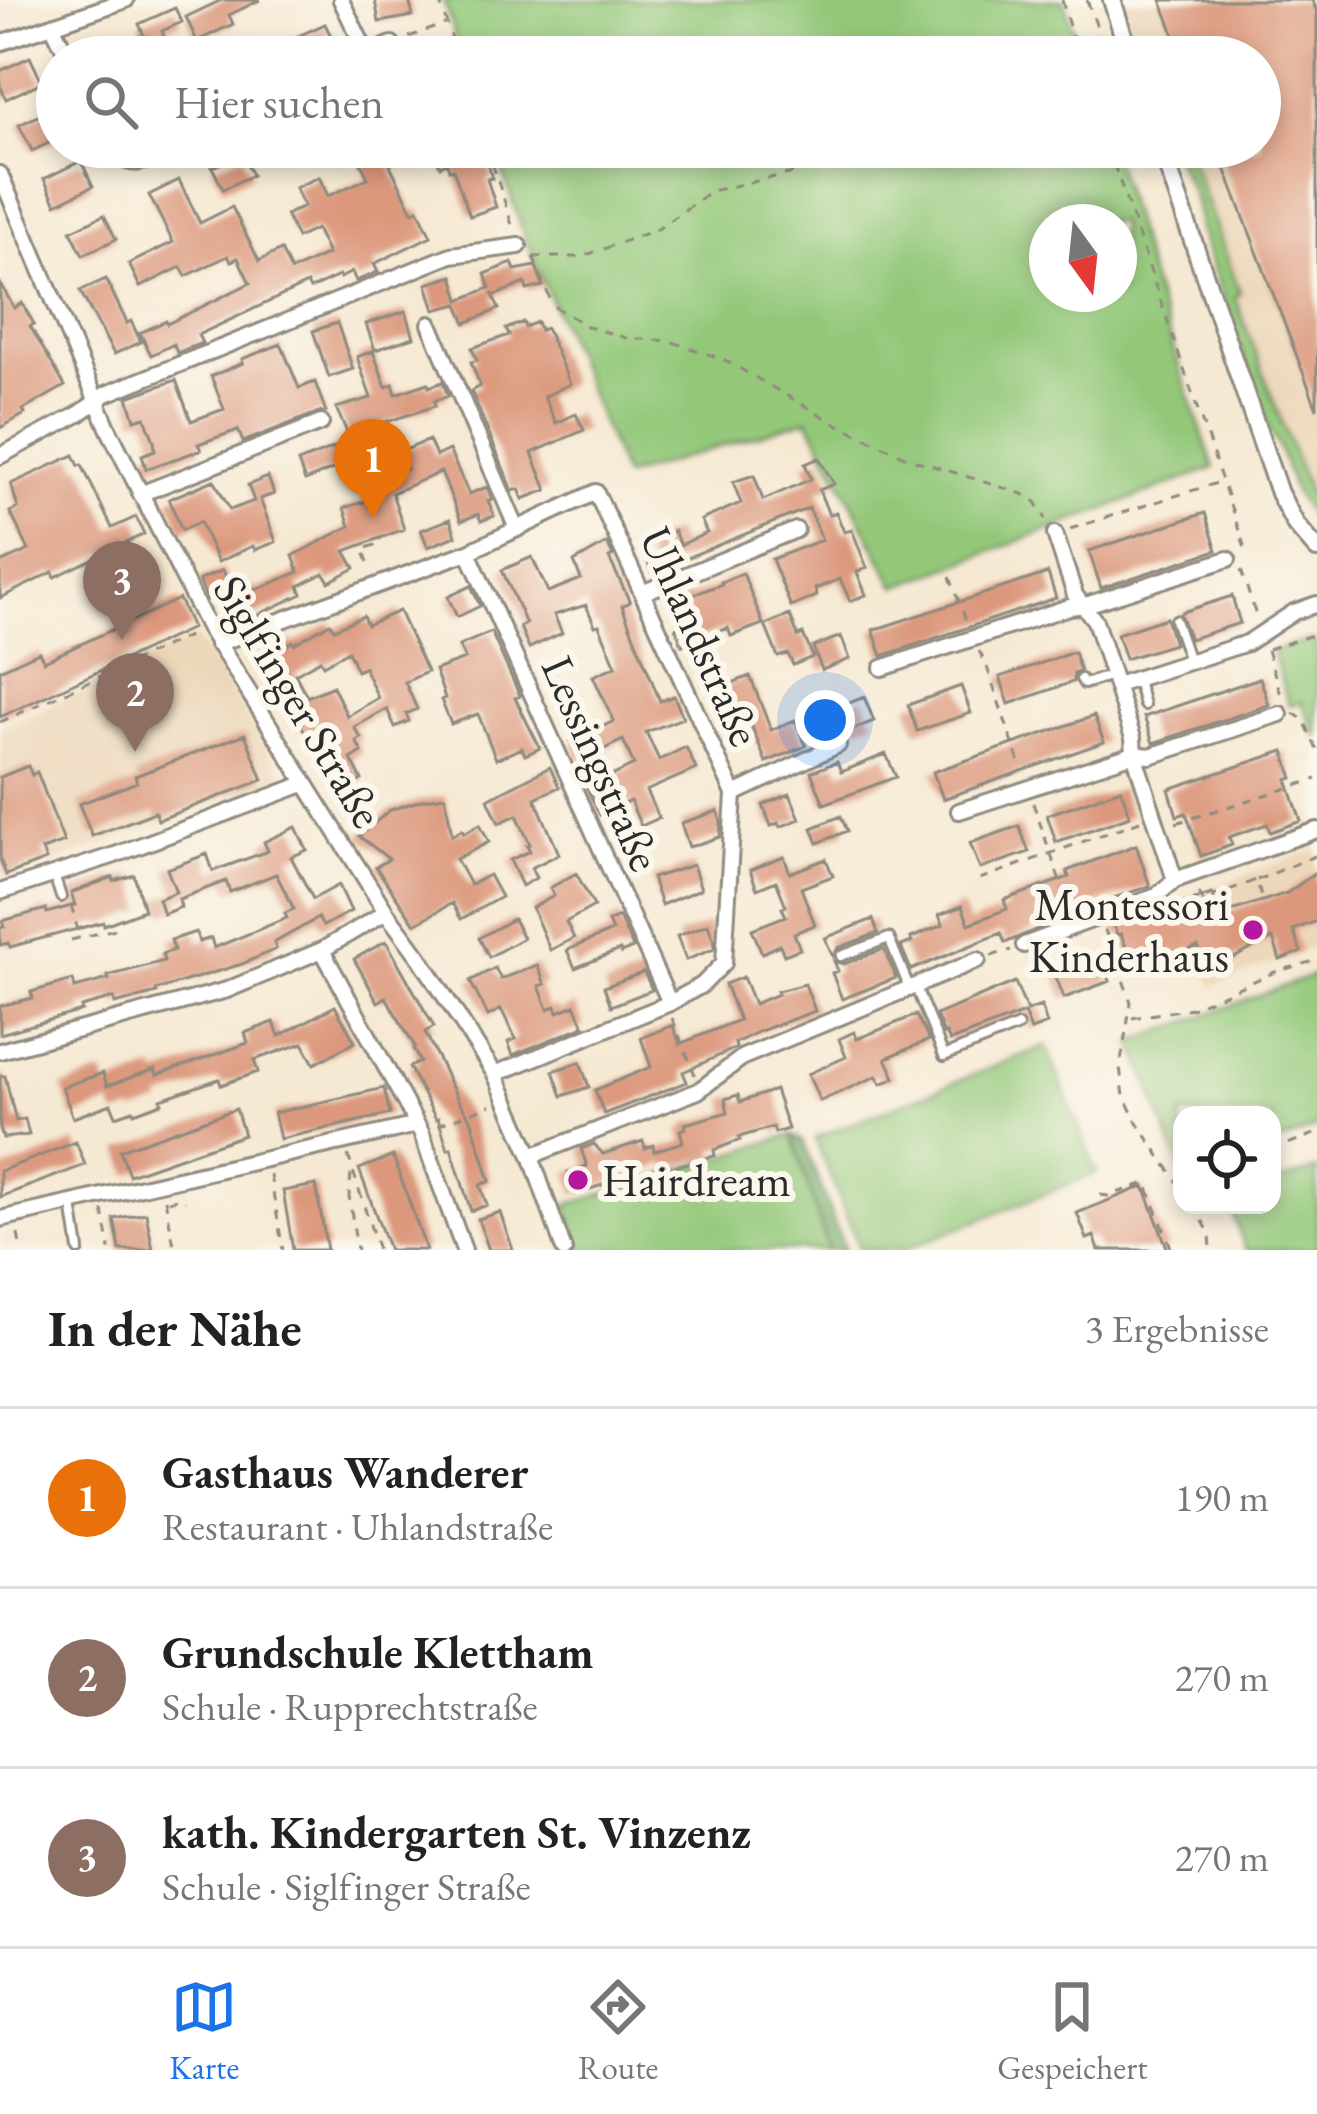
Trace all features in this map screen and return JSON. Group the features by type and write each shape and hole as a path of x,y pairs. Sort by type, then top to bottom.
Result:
{"street":[{"path":"0,44 96,5 126,0"},
{"path":"341,0 356,36"},
{"path":"1112,0 1123,36"},
{"path":"53,26 58,36"},
{"path":"1168,168 1279,493 1296,525 1317,549"},
{"name":"Siglfinger Straße","path":"1,180 140,494 218,644 386,912 495,1074 565,1250"},
{"path":"0,456 79,415 106,394 451,256 519,246"},
{"path":"430,324 517,529"},
{"path":"140,494 321,423"},
{"name":"Uhlandstraße","path":"218,644 468,552 596,491 734,794 724,964 702,985 668,1004 495,1074"},
{"path":"642,593 796,530"},
{"path":"1055,534 1075,595 1096,621 1175,880"},
{"name":"Lessingstraße","path":"468,552 668,1004"},
{"path":"882,668 1228,559"},
{"path":"1115,680 1136,679 1247,643 1294,612 1317,604"},
{"path":"734,794 838,745 820,702"},
{"path":"959,811 1283,711"},
{"path":"0,892 115,855 304,784"},
{"path":"1024,945 1156,896 1175,880 1317,830"},
{"path":"0,1051 226,990 322,950 386,912"},
{"path":"322,950 419,1129 464,1250"},
{"path":"531,1156 701,1088 743,1057 978,960"},
{"path":"8,1217 419,1129"}],"lane":[{"path":"1175,620 1189,662"},
{"path":"1081,679 1084,684 1115,680"},
{"path":"1136,679 1144,706"},
{"path":"54,874 61,897"},
{"path":"841,956 890,938 944,1056 1018,1026"},
{"path":"72,1203 79,1250"}],"path":[{"path":"439,0 451,36"},
{"path":"1062,0 1073,36"},
{"path":"1088,0 1099,36"},
{"path":"414,36 447,24"},
{"path":"495,168 519,246"},
{"path":"807,168 711,191 658,229 581,256 533,256 553,306 587,326 626,338 670,341 725,360 831,421 911,459 1022,494 1036,502 1055,534 1223,481"},
{"path":"1115,168 1244,547"},
{"path":"368,562 363,549 381,542 380,537"},
{"path":"950,577 986,664 1076,926"},
{"path":"1244,578 1256,615"},
{"path":"0,722 197,632"},
{"path":"1283,711 1267,649 1317,637"},
{"path":"1304,720 1317,750"},
{"path":"980,879 1155,822 1317,779"},
{"path":"1199,892 1203,900 1317,855"},
{"path":"1256,880 1263,901"},
{"path":"1100,916 1131,1001 1120,1066 1124,1096 1173,1175"},
{"path":"71,940 115,929 113,922"},
{"path":"978,960 1024,945"},
{"path":"1130,1018 1191,1008 1317,959"},
{"path":"668,1004 701,1088"},
{"path":"419,1129 498,1102"},
{"path":"1281,1147 1317,1133"},
{"path":"344,1142 378,1249 387,1245"},
{"path":"267,1159 283,1250"},
{"path":"351,1169 349,1196 357,1250"},
{"path":"162,1183 175,1250"},
{"path":"1100,1195 1146,1183 1172,1250"},
{"path":"101,1196 110,1248 119,1244"},
{"path":"166,1202 185,1201"},
{"path":"363,1204 371,1201"},
{"path":"1199,1214 1210,1234 1210,1250"},
{"path":"8,1217 21,1250"},
{"path":"279,1224 289,1223"},
{"path":"170,1227 182,1225"}],"shaded area":[{"path":"1123,0 1317,0 1317,525 1295,494 1270,434 1178,168 1281,168 1281,36 1134,36"},
{"path":"196,637 285,777 8,879 0,859 0,728"},
{"name":"Montessori Kinderhaus","path":"1317,849 1317,946 1212,986 1178,901"}],"green space":[{"path":"443,0 1064,0 1075,36 455,36"},
{"path":"501,168 1116,168 1127,204 1029,204 1029,312 1137,312 1137,236 1214,468 896,587 808,419 624,477"},
{"path":"1181,168 1194,168 1240,292 1235,298 1309,495 1317,497 1317,525 1295,494 1270,434 1199,228 1193,194"},
{"path":"1311,640 1317,646 1317,738 1302,702 1289,705 1272,651"},
{"path":"1317,974 1317,1128 1281,1142 1281,1106 1173,1106 1173,1149 1133,1042"},
{"path":"1046,1046 1097,1173 904,1250 860,1250 815,1138"},
{"path":"792,1135 828,1250 580,1250 567,1205"},
{"path":"792,1135 803,1141 845,1250 828,1250"},
{"path":"1317,1169 1317,1250 1246,1250 1233,1214 1281,1214 1281,1181"}],"building":[{"path":"222,0 260,0 229,15 233,24 208,36 195,36 186,17"},
{"path":"375,0 409,0 413,16 379,22"},
{"path":"1161,0 1312,0 1317,12 1317,409 1225,168 1281,168 1281,36 1175,36"},
{"path":"175,8 182,22 162,31 164,36 144,36 139,24"},
{"path":"325,24 331,36 298,36"},
{"path":"30,57 36,85 6,99 0,71"},
{"path":"36,117 36,149 32,151 19,125"},
{"path":"67,168 84,168 93,186 56,204 44,179"},
{"path":"212,168 248,168 252,175 223,189"},
{"path":"363,168 391,168 431,236 374,264 378,272 356,281 352,272 310,289 307,284 198,335 202,343 177,353 174,344 151,355 140,333 250,283 238,258 231,261 228,256 186,276 181,267 140,287 129,264 173,242 149,195 179,180 200,223 232,207 259,261 281,250 291,271 328,254 316,229 297,238 286,215 304,206 295,188 319,177 328,196 368,178"},
{"path":"448,168 489,168 492,178 487,179 496,207 470,216 453,169"},
{"path":"104,215 116,239 83,255 71,231"},
{"path":"512,263 515,270 536,266 543,286 527,290 525,283 492,293 499,309 466,323 458,304 435,310 427,284 453,276 460,300 490,288 485,274"},
{"path":"106,279 141,342 114,354 80,291"},
{"path":"0,283 14,308 22,303 65,386 0,428"},
{"path":"406,311 414,337 375,350 366,324"},
{"path":"523,322 525,327 537,322 540,330 546,328 570,384 544,397 556,423 576,414 584,430 532,453 547,490 523,499 519,489 513,491 471,391 480,386 471,362 477,360 472,348 509,335 506,329"},
{"path":"337,323 353,369 329,377 313,331"},
{"path":"281,344 299,388 315,382 326,412 243,442 238,430 198,444 201,450 146,469 142,455 155,450 154,441 145,417 135,420 128,397 176,380 191,421 224,409 211,376"},
{"path":"373,351 386,387 393,384 396,394 443,382 448,396 434,401 435,406 371,427 377,446 356,452 336,408 371,398 357,357"},
{"path":"429,440 436,456 449,450 469,494 487,487 494,516 481,521 478,514 461,521 441,472 392,493 404,529 345,551 355,568 329,582 324,573 299,586 302,594 236,625 223,600 252,585 255,590 299,572 293,556 350,526 344,508 370,500 364,483 407,469 400,452"},
{"path":"338,446 345,464 305,481 298,462"},
{"path":"74,455 112,528 136,517 144,534 0,598 0,563 29,550 10,512 18,508 11,484"},
{"path":"819,458 834,484 819,490 829,515 836,512 844,532 852,530 867,568 857,572 866,595 850,601 840,579 815,589 817,596 791,607 772,559 822,540 809,508 652,572 641,546 674,531 680,545 707,533 701,520 741,503 733,482 754,475 763,500 811,479 805,464"},
{"path":"268,477 274,494 260,499 276,542 255,550 253,546 218,562 200,522 182,530 169,499 214,480 230,510 254,501 248,485"},
{"path":"1205,513 1217,550 1101,588 1089,551"},
{"path":"450,519 456,536 428,547 421,530"},
{"path":"607,543 630,602 622,606 660,701 674,696 683,718 646,732 659,760 686,747 696,769 646,791 659,818 641,826 630,801 600,815 587,788 634,765 623,740 580,761 571,742 614,721 593,676 616,666 599,625 595,626 586,605 554,615 562,633 529,648 520,627 526,624 502,570 532,557 548,592 581,579 574,562"},
{"path":"223,570 231,590 207,600 199,580"},
{"path":"743,573 763,624 731,636 728,628 682,645 671,603"},
{"path":"1048,573 1056,598 882,656 873,630"},
{"path":"471,586 480,606 457,617 448,597"},
{"path":"1232,596 1240,623 1190,639 1180,614"},
{"path":"179,599 192,628 0,717 0,670 39,652 44,661"},
{"path":"399,611 427,672 405,682 417,709 406,714 409,721 395,727 387,709 354,727 362,752 351,759 362,780 342,791 301,725 298,727 273,672 266,676 256,656 294,644 330,623 334,629 363,616 367,625","holes":["348,651 357,671 364,667 378,698 347,716 333,686 307,697 295,674"]},
{"path":"790,615 813,657 793,665 788,654 778,657 765,625"},
{"path":"1166,618 1174,644 1125,659 1117,634"},
{"path":"491,632 540,748 525,755 522,748 496,759 478,714 451,724 441,700 445,698 435,670 465,659 459,646"},
{"path":"841,636 850,659 822,670 813,647"},
{"path":"1074,652 1080,671 1073,682 1009,704 1000,677"},
{"path":"750,676 771,730 795,720 806,746 766,762 746,712 723,721 711,691"},
{"path":"1260,678 1269,705 1153,743 1144,717"},
{"path":"961,686 971,713 917,731 908,705"},
{"path":"864,697 874,721 847,732 837,708"},
{"path":"1094,716 1104,742 943,799 933,772"},
{"path":"245,734 263,780 158,820 155,812 92,836 79,804 137,782 135,776"},
{"path":"1284,751 1293,778 1287,780 1301,821 1270,832 1267,824 1229,837 1232,845 1201,856 1186,813 1177,816 1169,789"},
{"path":"886,754 896,777 824,804 811,772 837,762 841,772"},
{"path":"28,766 32,775 37,772 64,842 42,850 46,860 6,875 0,859 0,777"},
{"path":"550,767 559,787 535,798 559,854 531,868 536,878 522,886 510,860 530,851 530,844 517,815 499,823 488,799"},
{"path":"1121,789 1130,816 1056,842 1047,815"},
{"path":"790,794 800,819 771,826 763,805"},
{"path":"445,796 452,835 480,824 489,842 456,859 470,885 489,875 501,897 461,919 452,903 415,924 376,867 389,859 359,836 390,810"},
{"path":"718,811 720,837 689,847 681,823"},
{"path":"841,816 847,831 818,843 812,828"},
{"path":"1019,826 1029,852 980,869 970,843"},
{"path":"296,827 307,850 291,857 313,899 339,885 351,911 323,926 318,918 274,943 276,949 242,964 157,993 115,1004 114,998 0,1034 0,1006 33,998 31,992 73,980 75,988 164,961 162,954 174,950 171,940 196,932 199,942 211,938 214,948 287,918 285,913 294,909 276,874 230,892 226,881 179,899 181,907 163,914 158,899 176,892 167,869 207,854 213,871 268,851 264,842"},
{"path":"1136,845 1150,886 1047,920 1049,924 1005,943 1001,933 911,970 901,946 943,925 939,915 962,906 969,924 1007,909 1004,900 1069,877 1067,871"},
{"path":"784,857 790,873 826,859 833,876 801,888 815,925 794,933 800,949 784,955 780,945 762,953 752,929 786,916 782,908 786,906 776,881 757,889 750,870"},
{"path":"693,865 701,889 661,905 652,878"},
{"path":"1317,872 1317,921 1293,930 1301,952 1280,960 1273,938 1208,971 1198,947 1135,971 1113,924 1164,904 1166,909 1212,894 1219,915 1287,893"},
{"path":"576,873 594,906 566,922 574,938 550,950 532,908 554,896 550,888"},
{"path":"134,875 144,910 104,925 10,947 0,945 2,921 75,905 71,893 113,877 114,881"},
{"path":"619,917 633,948 575,968 567,950 612,931 608,922"},
{"path":"513,919 523,938 489,957 479,938"},
{"path":"873,919 878,933 838,948 833,957 825,938"},
{"path":"708,924 714,949 686,960 677,936"},
{"path":"386,941 434,1027 425,1032 471,1119 490,1181 480,1185 487,1205 471,1211 451,1148 409,1067 420,1062 415,1047 386,997 378,1002 354,959"},
{"path":"884,949 896,978 842,999 832,973 838,971 834,961 844,964"},
{"path":"1100,954 1110,981 1064,998 1054,972"},
{"path":"537,965 548,1009 556,1006 558,1012 575,1005 584,1026 513,1055 508,1042 516,1039 501,1009 488,1016 470,981 495,968 501,979"},
{"path":"644,972 652,990 611,1006 604,987"},
{"path":"743,977 754,1004 777,991 805,984 815,1011 735,1043 736,1048 683,1072 687,1082 604,1114 595,1090 651,1067 641,1038 673,1025 680,1044 739,1020 725,984"},
{"path":"1015,982 1027,1011 1041,1006 1047,1024 1031,1030 1024,1013 950,1041 944,1034 936,1015"},
{"path":"335,1006 355,1042 314,1064 303,1043 254,1060 258,1072 221,1085 219,1079 134,1113 116,1116 111,1104 73,1118 62,1087 103,1073 107,1086 155,1069 157,1075 248,1043 245,1033 274,1022 279,1036"},
{"path":"916,1015 929,1040 886,1058 895,1078 881,1084 877,1076 820,1101 808,1074 846,1057 839,1039 854,1032 857,1039"},
{"path":"580,1062 589,1087 562,1096 553,1071"},
{"path":"0,1076 5,1076 16,1121 25,1119 29,1135 3,1138"},
{"path":"384,1088 390,1114 280,1139 274,1113"},
{"path":"775,1090 788,1129 775,1133 773,1127 739,1137 714,1150 715,1156 668,1168 666,1164 575,1194 568,1172 587,1166 581,1149 594,1144 603,1154 643,1141 645,1148 653,1145 654,1151 683,1142 680,1130 685,1124 728,1112 725,1099 738,1095 740,1102"},
{"path":"236,1109 244,1135 129,1175 120,1150"},
{"path":"76,1142 85,1165 0,1197 0,1171"},
{"path":"393,1156 426,1250 389,1250 359,1169"},
{"path":"316,1185 327,1250 293,1250 283,1191"},
{"path":"1144,1186 1168,1250 1099,1250 1094,1236 1087,1239 1077,1213"},
{"path":"500,1212 513,1250 489,1250 478,1219"},
{"path":"146,1213 153,1250 120,1250 114,1219"}],"place":[{"name":"Gasthaus Wanderer","path":"373,518"},
{"name":"kath. Kindergarten St. Vinzenz","path":"122,640"},
{"name":"Grundschule Klettham","path":"135,752"},
{"name":"Montessori Kinderhaus","path":"1253,930"},
{"name":"Hairdream","path":"578,1180"}]}
